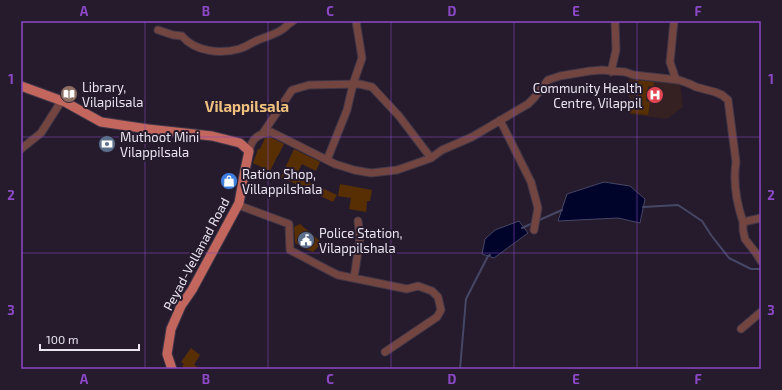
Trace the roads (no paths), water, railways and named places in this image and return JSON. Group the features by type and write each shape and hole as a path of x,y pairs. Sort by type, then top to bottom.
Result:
{"main road":[{"path":"21,86 62,100 101,122 212,136 240,143 249,151"},
{"name":"Peyad-Vellanad Road","path":"172,369 167,354 171,330 181,306 192,290 239,203 249,151"}],"street":[{"path":"158,30 173,35 182,36 193,46 207,51 230,52 247,46 285,28 292,21"},
{"path":"327,160 347,110 353,84 362,58 356,21"},
{"path":"611,72 616,50 615,21"},
{"path":"674,21 670,62 676,80"},
{"path":"263,133 271,132 327,160 354,170 372,173 397,170 431,158 442,150 472,138 528,104 538,94 548,80 560,76 602,70 676,80 690,84 696,88 715,92 728,100 736,162 734,171 737,198 743,222 743,230 745,239 761,261"},
{"path":"249,151 251,142 263,133 292,90 309,85 359,84 372,87 399,116 431,158"},
{"path":"21,149 41,133 62,100"},
{"path":"500,120 531,182 538,208 534,230"},
{"path":"238,205 288,224 290,250 338,275 407,289 418,286 432,291 438,297 441,310 437,317 385,352"},
{"path":"743,222 761,218"},
{"path":"354,278 360,238 358,221"},
{"path":"742,330 761,312"}],"water":[{"path":"604,182 630,186 645,199 640,223 618,218 558,221 567,194"},
{"path":"519,221 528,233 494,258 482,254 485,239 495,230"}],"waterway":[{"path":"643,207 678,205 702,221 729,258 751,269 760,269"},
{"path":"537,221 562,210"},
{"path":"522,228 533,223"},
{"path":"460,369 466,299 488,256 490,255"}],"place":[{"name":"Library, Vilapilsala","path":"69,94"},
{"name":"Community Health Centre, Vilappil","path":"655,95"},
{"name":"Muthoot Mini Vilappilsala","path":"107,144"},
{"name":"Ration Shop, Villappilshala","path":"229,181"},
{"name":"Police Station, Vilappilshala","path":"306,240"}],"district":[{"name":"Vilappilsala","path":"247,107"}]}
